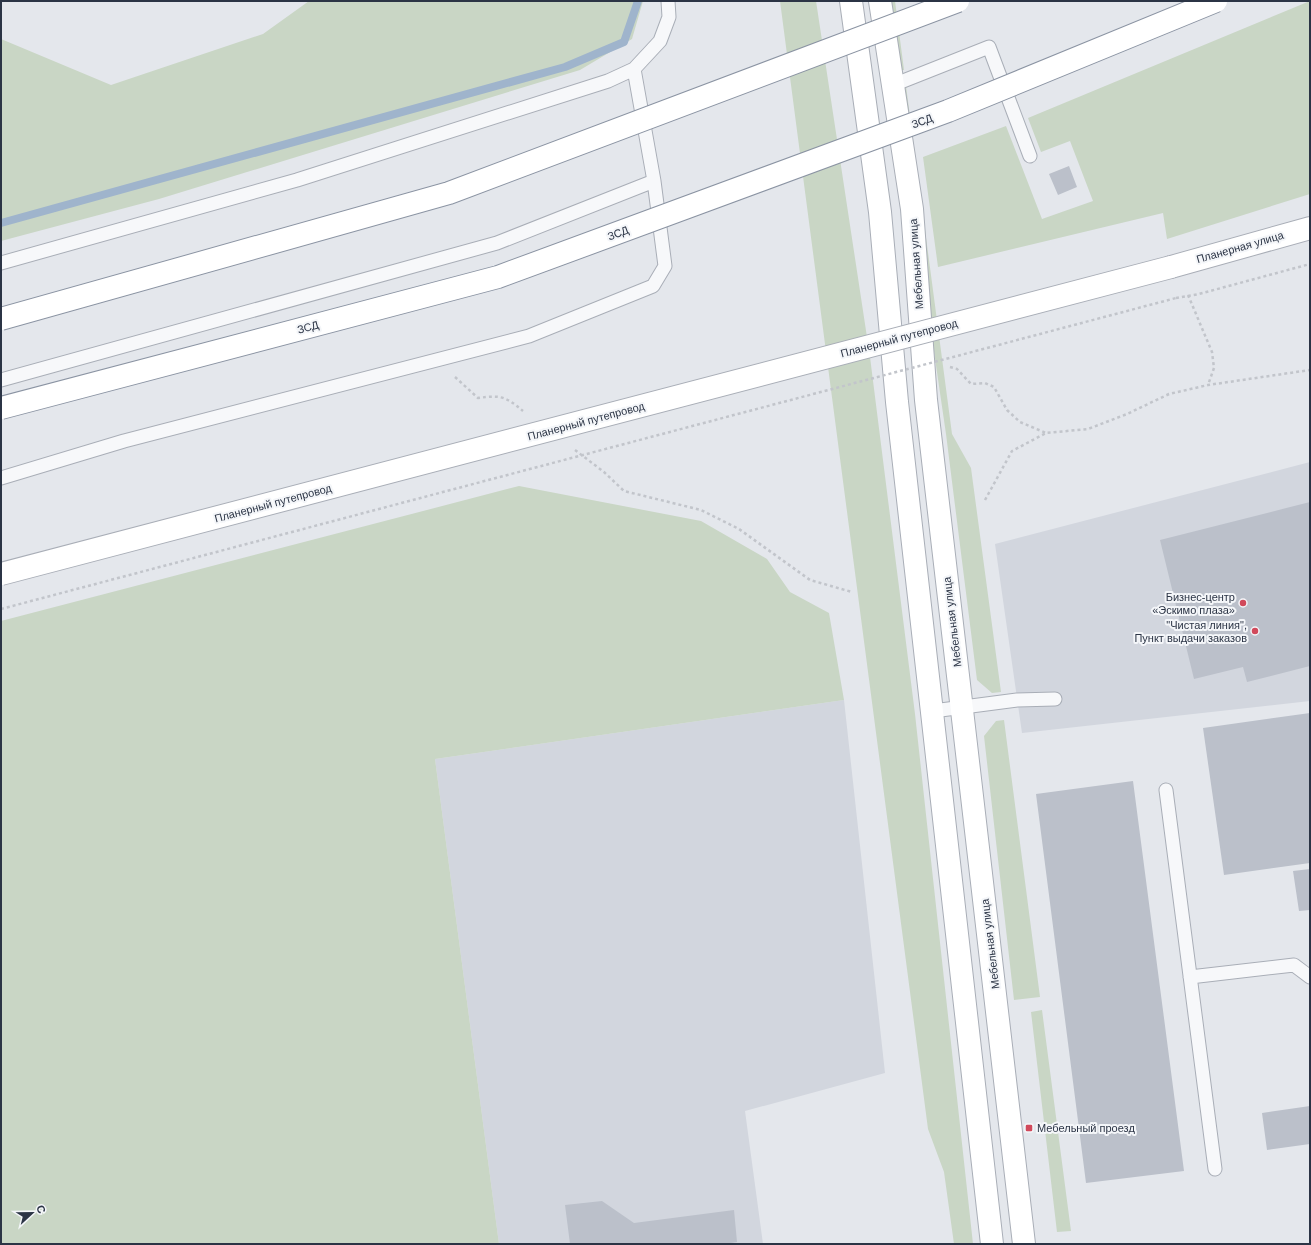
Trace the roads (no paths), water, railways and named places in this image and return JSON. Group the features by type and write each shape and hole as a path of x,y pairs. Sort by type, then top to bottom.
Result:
{"main road":[{"path":"851,1 880,212 897,402 992,1244"},
{"name":"Мебельная улица","path":"880,1 912,209 926,400 1024,1244"},
{"path":"1,319 449,193 958,1"},
{"name":"ЗСД","path":"1,408 498,277 948,111 1216,1"},
{"name":"Планерная улица","path":"1171,267 1310,228"},
{"name":"Планерный путепровод","path":"1,574 1171,267"}],"lane":[{"path":"1,263 297,180 608,81 634,69 660,41 669,17 668,1"},
{"path":"893,85 989,47 1030,156"},
{"path":"1,478 124,441 529,336 653,286 666,266 654,181 634,69"},
{"path":"1,380 497,243 654,181"},
{"path":"932,711 1017,700 1055,698"},
{"path":"1166,790 1215,1169"},
{"path":"1190,977 1294,965 1310,977"}],"waterway":[{"path":"1,223 565,67 624,42 638,1"}],"place":[{"name":"Бизнес-центр «Эскимо плаза»","path":"1243,603"},
{"name":"\"Чистая линия\", Пункт выдачи заказов","path":"1255,631"},
{"name":"Мебельный проезд","path":"1029,1128"}]}
